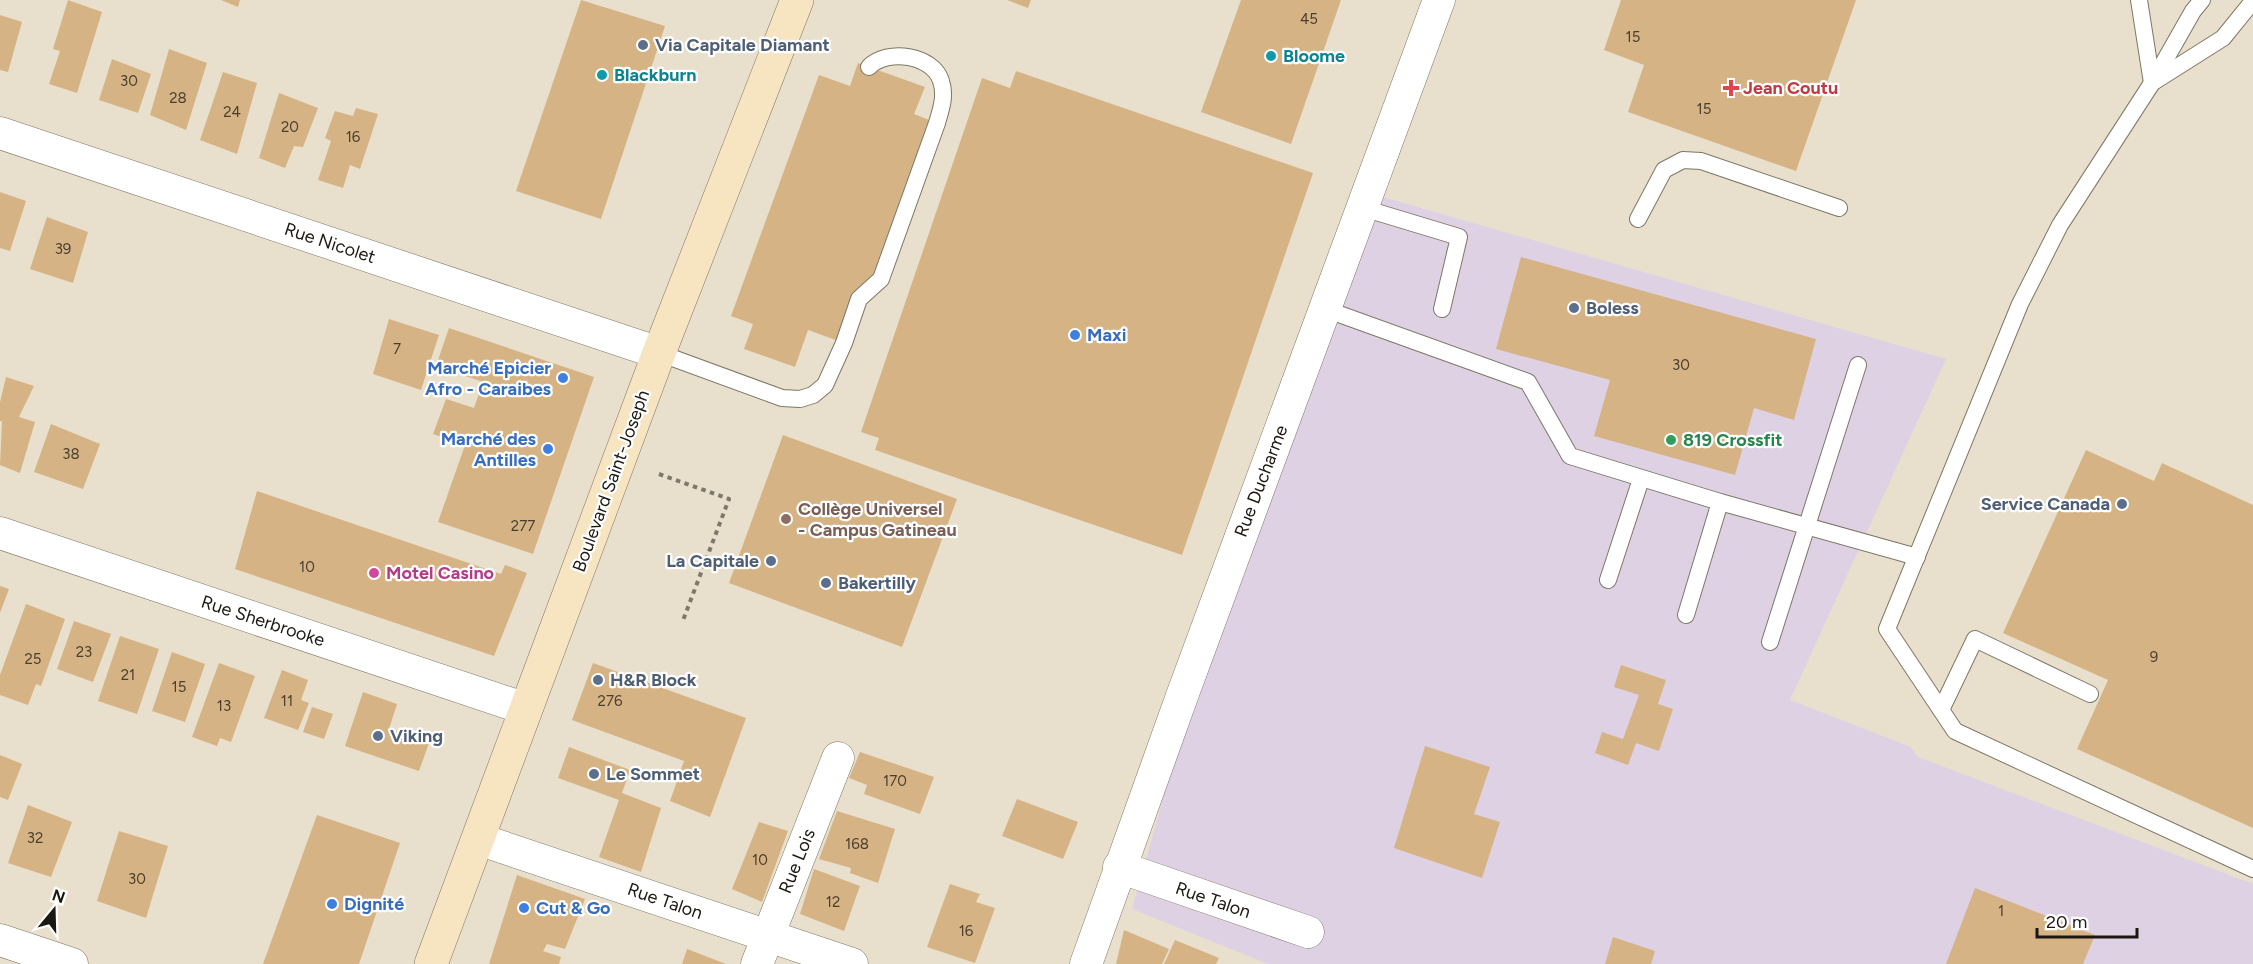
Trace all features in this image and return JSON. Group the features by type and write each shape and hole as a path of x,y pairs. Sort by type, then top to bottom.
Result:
{"main road":[{"name":"Boulevard Saint-Joseph","path":"431,964 659,353 797,0"}],"street":[{"name":"Rue Ducharme","path":"1086,964 1119,867 1439,0"},
{"name":"Rue Nicolet","path":"0,133 659,353"},
{"name":"Rue Sherbrooke","path":"0,533 526,709"},
{"name":"Rue Lois","path":"762,950 838,758"},
{"name":"Rue Talon","path":"478,839 762,950 852,964"},
{"name":"Rue Talon","path":"1119,867 1308,932"},
{"path":"0,940 72,964"}],"lane":[{"path":"2139,0 2152,83"},
{"path":"2202,0 2193,11 2152,83 2060,225 2020,304 1887,629 1955,731 2253,869"},
{"path":"2152,83 2223,38 2253,1"},
{"path":"659,353 782,398 800,399 813,395 825,385 844,343 859,300 881,279 944,98 941,79 926,64 905,56 886,57 873,62 869,67"},
{"path":"1638,219 1664,171 1683,160 1701,162 1839,208"},
{"path":"1363,208 1459,237 1442,309"},
{"path":"1325,309 1528,382 1570,456 1720,502 1917,557"},
{"path":"1770,642 1858,365"},
{"path":"1608,580 1641,479"},
{"path":"1686,615 1720,502"},
{"path":"1941,710 1975,639 2091,694"}],"path":[{"path":"659,474 729,499 682,623"}],"shaded area":[{"path":"1369,193 1946,359 1790,700 1911,747 1918,757 2253,884 2253,964 1268,964 1132,909 1226,574"}],"building":[{"path":"68,0 102,12 77,93 49,84 60,51 53,49"},
{"path":"221,0 240,0 238,7"},
{"name":"Blackburn","path":"581,0 665,26 601,219 516,191"},
{"path":"1007,0 1031,0 1028,8"},
{"name":"Bloome","path":"1241,0 1341,0 1291,144 1201,112"},
{"name":"Jean Coutu","path":"1621,0 1856,0 1796,171 1628,112 1644,65 1604,50"},
{"path":"0,15 22,22 8,72 0,70"},
{"path":"169,49 207,63 186,130 150,115"},
{"path":"112,59 151,74 138,113 99,100"},
{"path":"858,63 925,87 914,114 937,123 881,279 859,299 844,343 808,330 795,367 744,349 753,324 731,316 819,75 850,86"},
{"name":"Maxi","path":"1016,71 1313,173 1182,555 875,450 879,438 861,432 982,78 1010,88"},
{"path":"223,72 257,83 237,154 200,140"},
{"path":"279,93 318,108 303,147 294,146 285,168 259,158"},
{"path":"356,108 378,114 360,169 350,165 343,188 318,180 331,141 325,138 335,111 353,116"},
{"path":"0,192 26,201 10,251 0,248"},
{"path":"47,217 88,232 73,283 30,269"},
{"path":"1521,257 1816,339 1794,420 1754,408 1735,475 1594,436 1610,380 1496,349"},
{"path":"389,319 439,335 421,390 373,374"},
{"path":"449,328 594,377 533,554 438,522 465,445 433,434 446,399 474,408 483,382 436,366"},
{"path":"6,377 34,386 19,417 35,422 20,473 0,465 2,421 0,421 0,402"},
{"path":"51,424 100,444 83,489 34,472"},
{"path":"783,435 957,499 902,647 729,583"},
{"path":"2086,450 2154,481 2162,463 2253,505 2253,828 2077,749 2108,680 2003,633"},
{"name":"Motel Casino","path":"257,491 501,574 505,565 527,573 494,656 235,569"},
{"path":"0,586 9,589 0,613"},
{"path":"26,604 65,619 41,686 36,684 28,705 0,695 0,675"},
{"path":"74,621 111,634 93,682 57,669"},
{"path":"120,636 159,649 137,714 98,701"},
{"path":"172,652 205,664 185,722 152,711"},
{"path":"219,663 255,676 231,742 220,738 217,746 192,737"},
{"path":"593,663 746,718 710,817 670,801 684,761 572,720"},
{"path":"1621,665 1666,680 1658,704 1673,709 1659,751 1636,743 1628,765 1595,753 1602,732 1623,739 1639,695 1614,687"},
{"path":"282,670 308,680 301,700 309,703 298,730 264,718"},
{"name":"Viking","path":"363,692 397,704 389,729 429,743 419,771 345,746"},
{"path":"312,707 333,714 324,739 303,732"},
{"path":"1425,746 1490,767 1474,814 1500,822 1482,878 1394,848"},
{"path":"569,747 630,770 622,793 661,808 641,872 599,857 619,800 558,778"},
{"path":"860,752 934,777 920,814 864,794 867,785 849,778"},
{"path":"0,755 22,764 8,800 0,797"},
{"path":"1017,799 1078,822 1063,859 1002,836"},
{"path":"28,805 72,822 51,877 8,863"},
{"path":"837,811 895,829 878,883 850,873 851,868 819,859"},
{"name":"Dignité","path":"317,815 400,843 359,964 263,964"},
{"path":"759,822 788,831 762,902 732,889"},
{"path":"119,831 168,846 146,918 97,901"},
{"path":"814,869 860,886 844,931 800,914"},
{"path":"517,875 585,899 565,949 547,944 543,951 561,957 559,964 489,964"},
{"path":"950,884 980,894 976,902 995,908 975,963 927,947"},
{"path":"1975,888 2095,935 2083,964 1946,964"},
{"path":"1124,930 1169,949 1162,964 1116,964"},
{"path":"1613,937 1655,951 1651,964 1605,964"},
{"path":"1175,940 1219,958 1216,964 1164,964"},
{"path":"687,949 726,964 682,964"}],"place":[{"name":"Via Capitale Diamant","path":"643,45"},
{"name":"Bloome","path":"1271,56"},
{"name":"Blackburn","path":"602,75"},
{"name":"Jean Coutu","path":"1731,88"},
{"name":"Boless","path":"1574,308"},
{"name":"Maxi","path":"1075,335"},
{"name":"Marché Epicier Afro - Caraibes","path":"563,378"},
{"name":"819 Crossfit","path":"1671,440"},
{"name":"Marché des Antilles","path":"548,449"},
{"name":"Service Canada","path":"2122,504"},
{"name":"Collège Universel - Campus Gatineau","path":"786,519"},
{"name":"La Capitale","path":"771,561"},
{"name":"Motel Casino","path":"374,573"},
{"name":"Bakertilly","path":"826,583"},
{"name":"H&R Block","path":"598,680"},
{"name":"Viking","path":"378,736"},
{"name":"Le Sommet","path":"594,774"},
{"name":"Dignité","path":"332,904"},
{"name":"Cut & Go","path":"524,908"}]}
